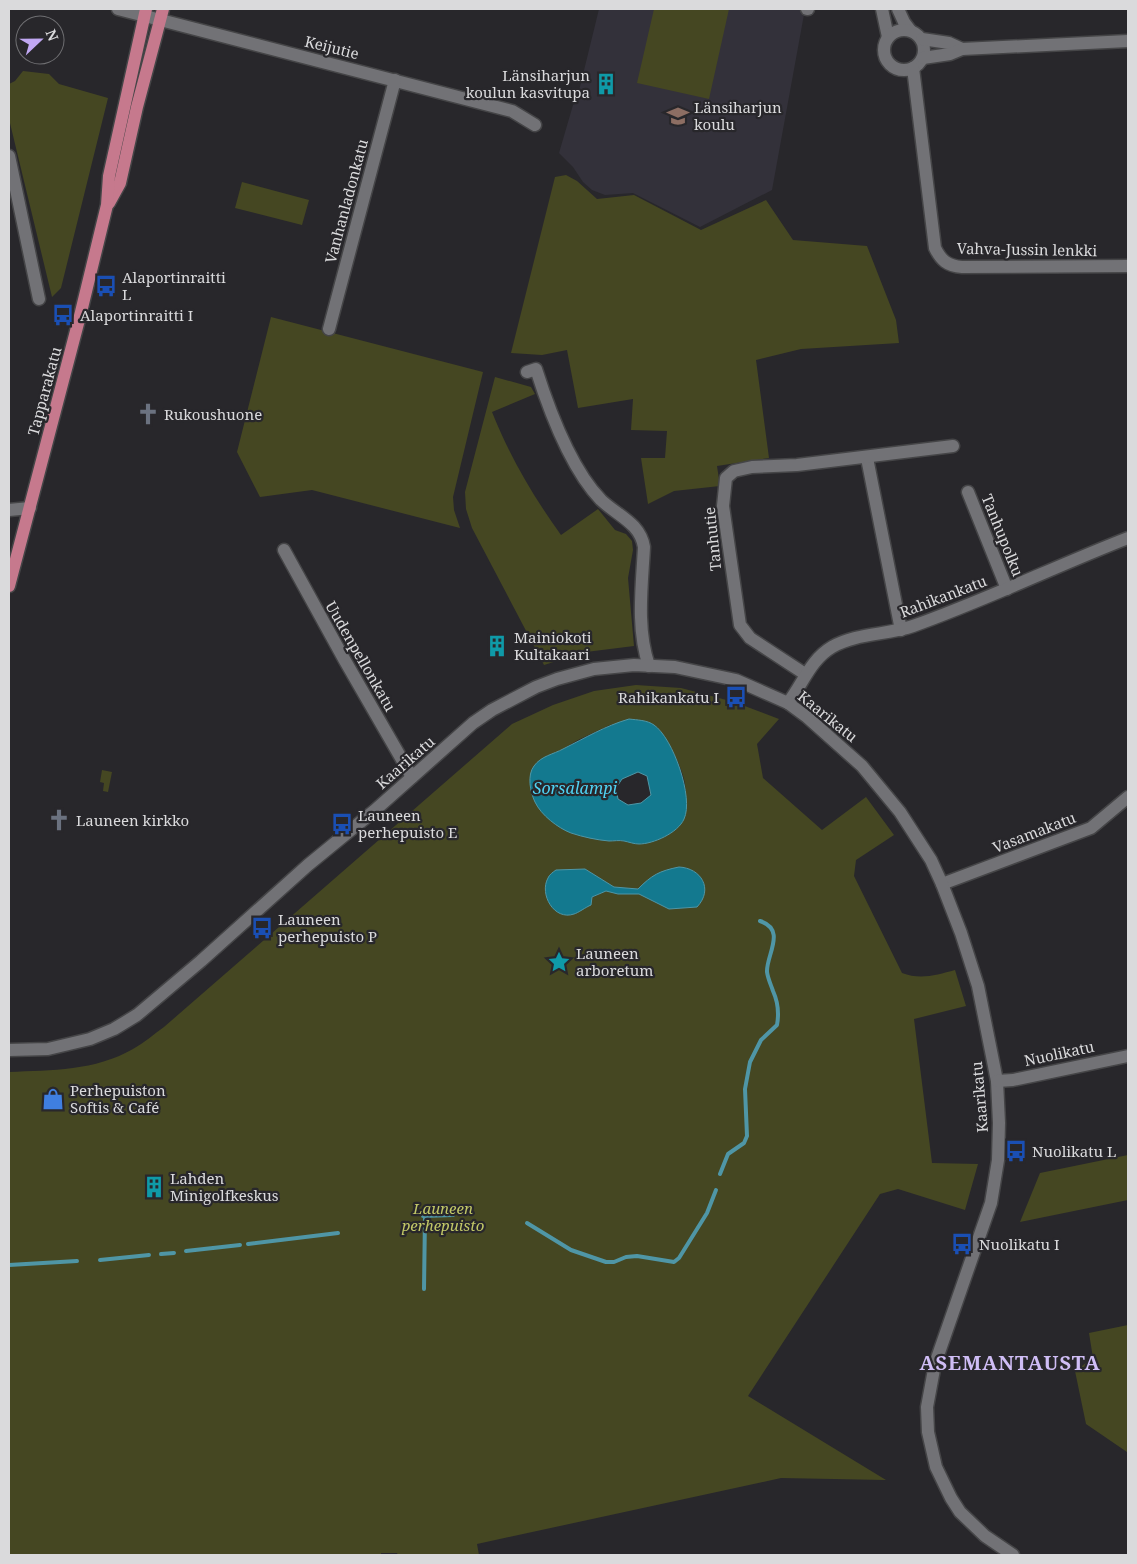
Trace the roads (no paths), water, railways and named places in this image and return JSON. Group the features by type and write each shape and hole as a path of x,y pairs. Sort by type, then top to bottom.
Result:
{"main road":[{"name":"Tapparakatu","path":"9,586 108,205 109,176 145,13"},
{"name":"Tapparakatu","path":"108,205 120,183 162,15"}],"street":[{"name":"Keijutie","path":"118,9 162,15 512,112 534,125"},
{"path":"882,9 888,37 884,51 887,60 898,69 913,68 923,58 950,54 962,49 1128,41"},
{"path":"898,9 910,30 922,39 949,42 962,49"},
{"path":"888,37 901,30 910,30"},
{"path":"922,39 924,48 923,58"},
{"name":"Vahva-Jussin lenkki","path":"913,68 935,248 940,259 951,266 962,268 1128,266"},
{"name":"Vanhanladonkatu","path":"329,329 395,80"},
{"path":"9,156 39,299"},
{"path":"526,372 536,369 547,405 564,443 582,475 600,499 637,528 642,538 644,547 642,620 644,651 650,666"},
{"name":"Tanhutie","path":"805,674 750,638 740,625 724,506 726,478 734,471 752,467 797,466 953,446"},
{"path":"867,458 901,630"},
{"name":"Tanhupolku","path":"968,492 1007,589"},
{"path":"9,510 30,508"},
{"name":"Rahikankatu","path":"788,703 796,693 805,674 817,660 833,647 856,638 901,630 1007,589 1128,538"},
{"name":"Uudenpellonkatu","path":"284,550 344,660 412,778"},
{"name":"Kaarikatu","path":"9,1050 48,1049 83,1041 114,1029 137,1015 308,864 412,778 473,723 492,710 536,687 594,669 634,665 676,667 736,680 788,703 814,723 862,766 900,812 931,860 942,884 961,933 978,986 997,1081 998,1160 991,1202 935,1364 928,1407 928,1432 936,1467 960,1512 985,1536 1014,1555"},
{"name":"Vasamakatu","path":"942,884 1091,828 1128,797"},
{"name":"Nuolikatu","path":"997,1081 1013,1080 1128,1056"}],"water":[{"name":"Sorsalampi","path":"629,719 645,721 654,725 668,742 684,783 686,809 681,824 664,837 645,844 604,841 571,833 561,828 538,807 530,784 530,774 540,760 595,732","holes":["638,772 647,776 651,795 641,803 628,805 618,799 616,788 622,779"]},
{"path":"679,867 693,871 703,881 704,893 697,907 669,909 639,894 618,894 606,891 592,897 591,905 576,913 567,915 560,914 550,905 545,891 549,877 556,870 585,869 614,887 638,889 656,874"}],"waterway":[{"path":"720,1174 728,1154 744,1143 747,1136 745,1089 750,1062 761,1040 777,1025 777,1004 767,972 774,937 768,925 760,921"},
{"path":"527,1223 571,1250 606,1262 614,1262 626,1257 637,1256 674,1262 679,1258 707,1213 716,1190"},
{"path":"423,1216 453,1215"},
{"path":"424,1289 425,1216"},
{"path":"248,1244 338,1233"},
{"path":"186,1251 240,1245"},
{"path":"161,1254 174,1253"},
{"path":"100,1260 149,1255"},
{"path":"9,1265 77,1261"}],"place":[{"name":"Länsiharjun koulun kasvitupa","path":"606,84"},
{"name":"Länsiharjun koulu","path":"678,116"},
{"name":"Alaportinraitti L","path":"106,286"},
{"name":"Alaportinraitti I","path":"63,315"},
{"name":"Rukoushuone","path":"148,414"},
{"name":"Mainiokoti Kultakaari","path":"497,646"},
{"name":"Rahikankatu I","path":"736,697"},
{"name":"Launeen kirkko","path":"59,820"},
{"name":"Launeen perhepuisto E","path":"342,824"},
{"name":"Launeen perhepuisto P","path":"262,928"},
{"name":"Launeen arboretum","path":"559,962"},
{"name":"Perhepuiston Softis & Café","path":"53,1099"},
{"name":"Nuolikatu L","path":"1016,1151"},
{"name":"Lahden Minigolfkeskus","path":"154,1187"},
{"name":"Nuolikatu I","path":"962,1244"}],"district":[{"name":"ASEMANTAUSTA","path":"1010,1362"}],"park label":[{"name":"Launeen perhepuisto","path":"443,1216"}]}
